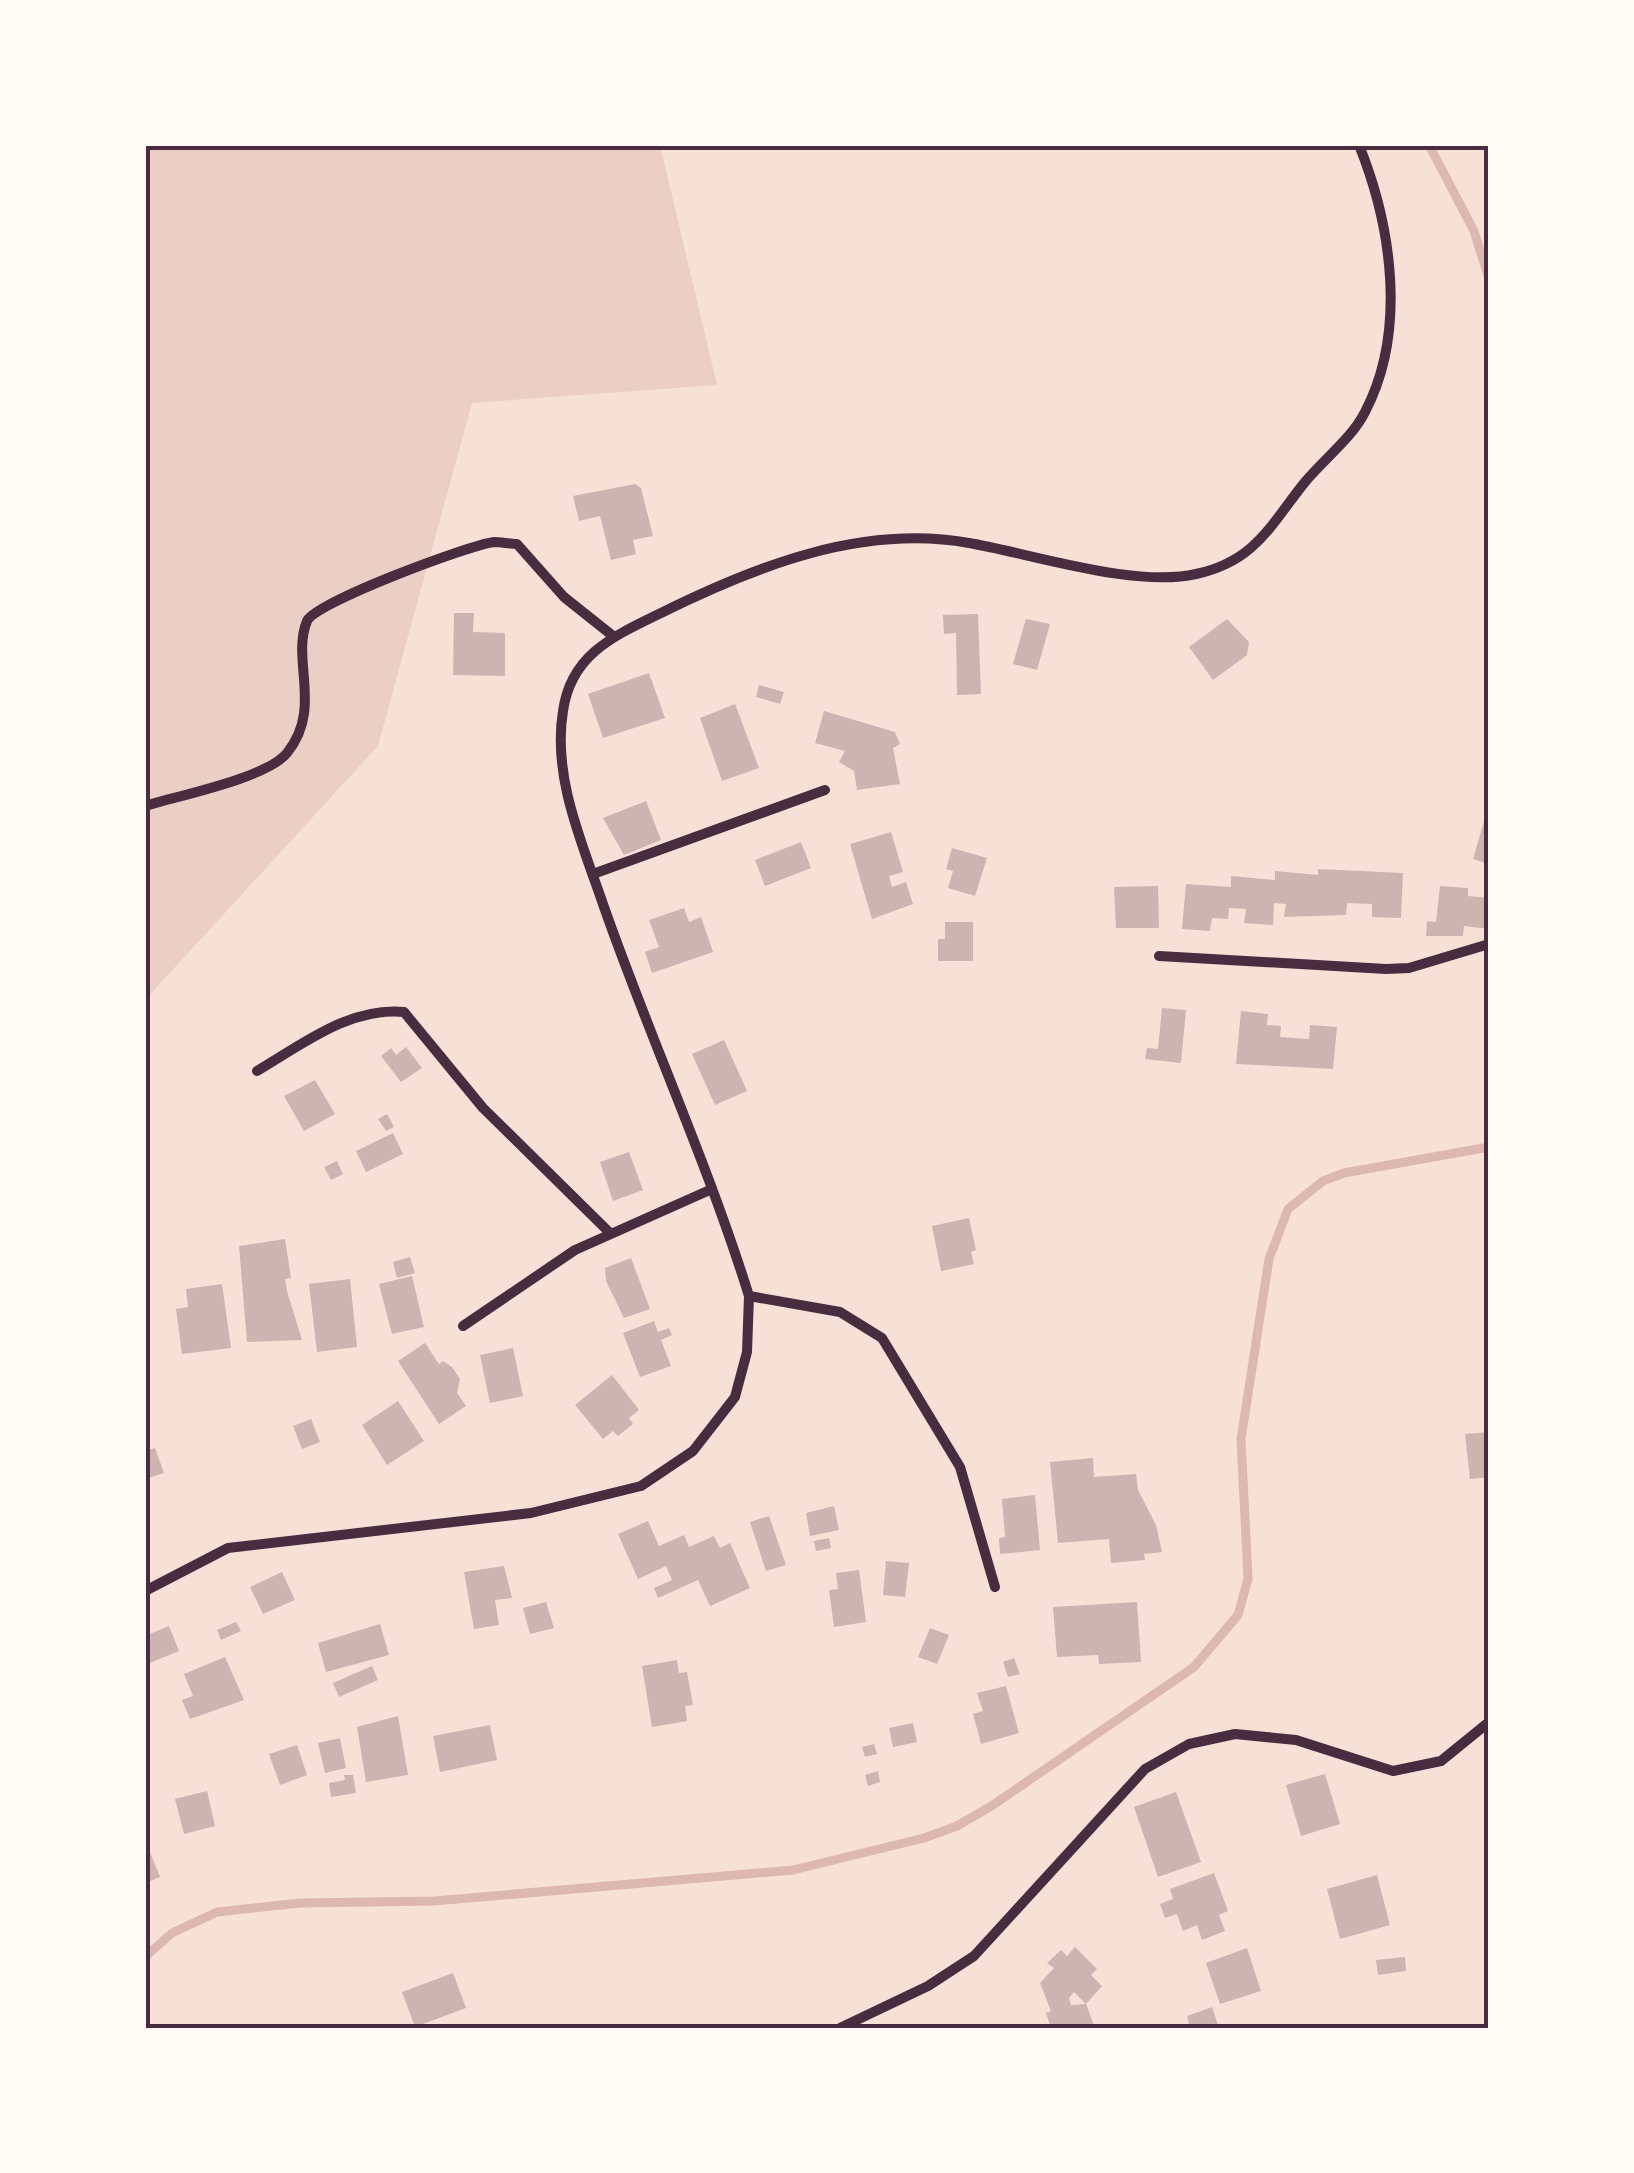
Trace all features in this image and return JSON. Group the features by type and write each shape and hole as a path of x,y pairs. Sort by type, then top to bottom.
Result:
{"street":[{"path":"145,1591 228,1548 530,1513 642,1486 693,1451 735,1397 747,1352 749,1296 566,793 562,715 569,684 584,658 613,636 723,582 805,554 897,536 965,542 1120,573 1194,575 1235,559 1268,536 1303,484 1364,416 1387,360 1394,304 1370,173 1359,145"},
{"path":"145,806 265,768 285,756 299,732 308,687 303,639 308,618 332,600 434,562 493,542 517,544 564,596 613,636"},
{"path":"593,874 825,790"},
{"path":"1159,956 1386,969 1409,968 1489,944"},
{"path":"257,1070 345,1021 376,1010 404,1012 483,1108 610,1233"},
{"path":"463,1326 575,1250 712,1189"},
{"path":"749,1296 840,1312 882,1338 960,1467 994,1587"},
{"path":"840,2028 928,1986 974,1956 1145,1769 1189,1744 1235,1734 1296,1740 1394,1772 1441,1761 1489,1722"}],"shaded area":[{"path":"145,145 660,145 717,385 472,403 378,746 145,1000"}],"building":[{"path":"635,484 641,488 653,536 633,540 636,554 611,560 600,516 579,521 573,496"},
{"path":"454,613 474,613 473,632 505,633 505,676 453,675"},
{"path":"978,614 981,694 957,695 956,633 944,634 943,615"},
{"path":"1026,619 1050,624 1037,670 1013,664"},
{"path":"1227,619 1249,642 1247,655 1213,680 1189,647"},
{"path":"649,673 665,718 603,738 588,694"},
{"path":"759,685 784,692 780,704 756,697"},
{"path":"735,704 759,768 722,781 700,718"},
{"path":"824,711 895,732 900,744 893,748 900,784 857,790 854,771 839,762 845,751 815,743"},
{"path":"646,801 661,840 624,855 603,818"},
{"path":"1485,818 1489,819 1489,864 1473,859"},
{"path":"891,832 903,872 889,876 892,887 906,882 913,904 872,919 850,844"},
{"path":"801,842 811,868 765,886 755,860"},
{"path":"952,848 987,858 975,896 948,888 953,871 946,869"},
{"path":"1318,869 1403,873 1401,918 1372,917 1372,904 1347,903 1346,915 1284,917 1286,904 1274,903 1273,925 1244,923 1246,909 1229,908 1228,919 1212,918 1210,931 1182,929 1186,884 1231,887 1231,876 1275,880 1275,871 1318,875"},
{"path":"1158,886 1159,928 1116,928 1114,887"},
{"path":"1440,886 1468,888 1468,896 1489,898 1489,929 1464,926 1463,936 1426,936 1427,921 1436,922"},
{"path":"684,908 689,922 701,917 713,952 652,973 645,952 659,947 649,920"},
{"path":"945,922 973,922 973,961 938,961 938,939 945,939"},
{"path":"1162,1008 1186,1010 1181,1063 1145,1059 1147,1048 1158,1049"},
{"path":"1241,1011 1268,1014 1267,1025 1281,1026 1280,1037 1309,1039 1310,1025 1337,1027 1333,1069 1236,1064"},
{"path":"724,1040 747,1091 715,1105 692,1054"},
{"path":"406,1047 422,1068 401,1082 381,1056 391,1048 396,1055"},
{"path":"315,1080 335,1114 304,1131 284,1096"},
{"path":"387,1114 394,1127 386,1131 378,1119"},
{"path":"393,1133 403,1154 366,1172 356,1151"},
{"path":"629,1152 643,1190 613,1201 600,1162"},
{"path":"337,1161 343,1174 331,1180 324,1167"},
{"path":"969,1218 976,1250 971,1252 974,1264 941,1271 932,1226"},
{"path":"285,1239 291,1278 285,1279 287,1291 302,1340 247,1342 239,1246"},
{"path":"410,1257 415,1273 397,1278 393,1262"},
{"path":"631,1258 650,1309 624,1318 606,1281 605,1268"},
{"path":"412,1276 424,1327 392,1334 379,1284"},
{"path":"350,1279 357,1347 317,1352 309,1284"},
{"path":"222,1284 231,1348 182,1354 176,1309 188,1307 186,1289"},
{"path":"654,1321 658,1332 669,1328 672,1335 661,1340 671,1366 640,1377 623,1333"},
{"path":"425,1343 439,1364 443,1361 452,1367 460,1379 457,1393 466,1406 439,1424 398,1361"},
{"path":"513,1348 523,1396 490,1403 480,1355"},
{"path":"612,1375 639,1410 629,1418 633,1424 618,1436 613,1431 603,1439 575,1405"},
{"path":"398,1401 424,1441 387,1465 362,1425"},
{"path":"311,1419 320,1442 302,1449 293,1426"},
{"path":"1489,1432 1489,1477 1470,1479 1465,1434"},
{"path":"155,1448 164,1473 145,1479 145,1451"},
{"path":"1093,1458 1094,1477 1136,1474 1138,1490 1156,1525 1162,1552 1144,1554 1145,1560 1111,1563 1109,1539 1058,1543 1050,1462"},
{"path":"1035,1495 1040,1550 1000,1554 999,1538 1005,1537 1002,1499"},
{"path":"834,1506 839,1530 810,1536 806,1513"},
{"path":"769,1516 786,1565 766,1571 750,1522"},
{"path":"648,1521 659,1546 684,1535 689,1547 714,1536 720,1548 730,1543 750,1588 710,1606 698,1580 658,1598 654,1588 672,1580 666,1566 638,1579 618,1534"},
{"path":"829,1538 831,1548 816,1551 814,1541"},
{"path":"886,1561 909,1563 905,1597 883,1595"},
{"path":"504,1566 512,1598 495,1600 499,1625 474,1629 464,1572"},
{"path":"859,1570 866,1622 834,1627 829,1590 838,1589 836,1573"},
{"path":"282,1572 295,1600 263,1614 250,1587"},
{"path":"546,1602 554,1628 530,1634 523,1608"},
{"path":"1137,1602 1141,1662 1099,1664 1098,1655 1057,1657 1053,1607"},
{"path":"236,1622 241,1631 221,1640 217,1630"},
{"path":"380,1624 389,1655 326,1672 318,1643"},
{"path":"169,1626 179,1651 145,1665 145,1636"},
{"path":"930,1628 949,1635 937,1664 918,1657"},
{"path":"225,1657 244,1700 190,1719 182,1700 193,1696 184,1674"},
{"path":"1014,1658 1020,1674 1008,1677 1003,1662"},
{"path":"677,1660 679,1673 687,1672 693,1705 685,1706 687,1721 652,1727 642,1666"},
{"path":"372,1666 378,1680 339,1697 333,1683"},
{"path":"1006,1686 1019,1733 981,1744 973,1714 983,1711 977,1693"},
{"path":"398,1716 408,1775 366,1782 357,1727"},
{"path":"913,1723 917,1742 893,1747 889,1728"},
{"path":"490,1725 497,1760 440,1772 433,1736"},
{"path":"340,1738 346,1768 325,1773 318,1743"},
{"path":"874,1744 877,1754 865,1757 862,1747"},
{"path":"297,1745 307,1775 280,1785 269,1754"},
{"path":"878,1771 880,1782 868,1786 865,1775"},
{"path":"1325,1774 1340,1824 1301,1836 1286,1785"},
{"path":"344,1775 353,1775 356,1793 331,1797 329,1783 345,1780"},
{"path":"207,1791 215,1826 184,1834 175,1799"},
{"path":"1176,1792 1201,1862 1158,1877 1134,1807"},
{"path":"145,1840 160,1877 145,1883"},
{"path":"1214,1873 1228,1911 1219,1915 1225,1931 1202,1940 1197,1925 1183,1931 1177,1914 1165,1918 1160,1904 1173,1899 1170,1889"},
{"path":"1377,1875 1390,1925 1340,1939 1327,1889"},
{"path":"1075,1947 1097,1969 1091,1975 1102,1986 1086,2004 1095,2028 1051,2028 1046,2013 1051,2011 1040,1983 1054,1968 1047,1963 1061,1950 1067,1956","holes":["1074,1992 1086,2004 1071,2005 1069,1998"]},
{"path":"1247,1948 1261,1991 1220,2004 1206,1963"},
{"path":"1405,1957 1406,1971 1378,1975 1376,1960"},
{"path":"453,1973 466,2008 415,2027 402,1992"},
{"path":"1212,2007 1219,2028 1190,2028 1187,2016"}],"waterway":[{"path":"1429,145 1474,231 1489,279"},
{"path":"145,1957 172,1933 217,1912 300,1903 434,1901 793,1870 924,1838 957,1826 993,1805 1194,1667 1238,1615 1248,1579 1241,1439 1269,1259 1288,1209 1323,1181 1344,1173 1489,1147"}]}
